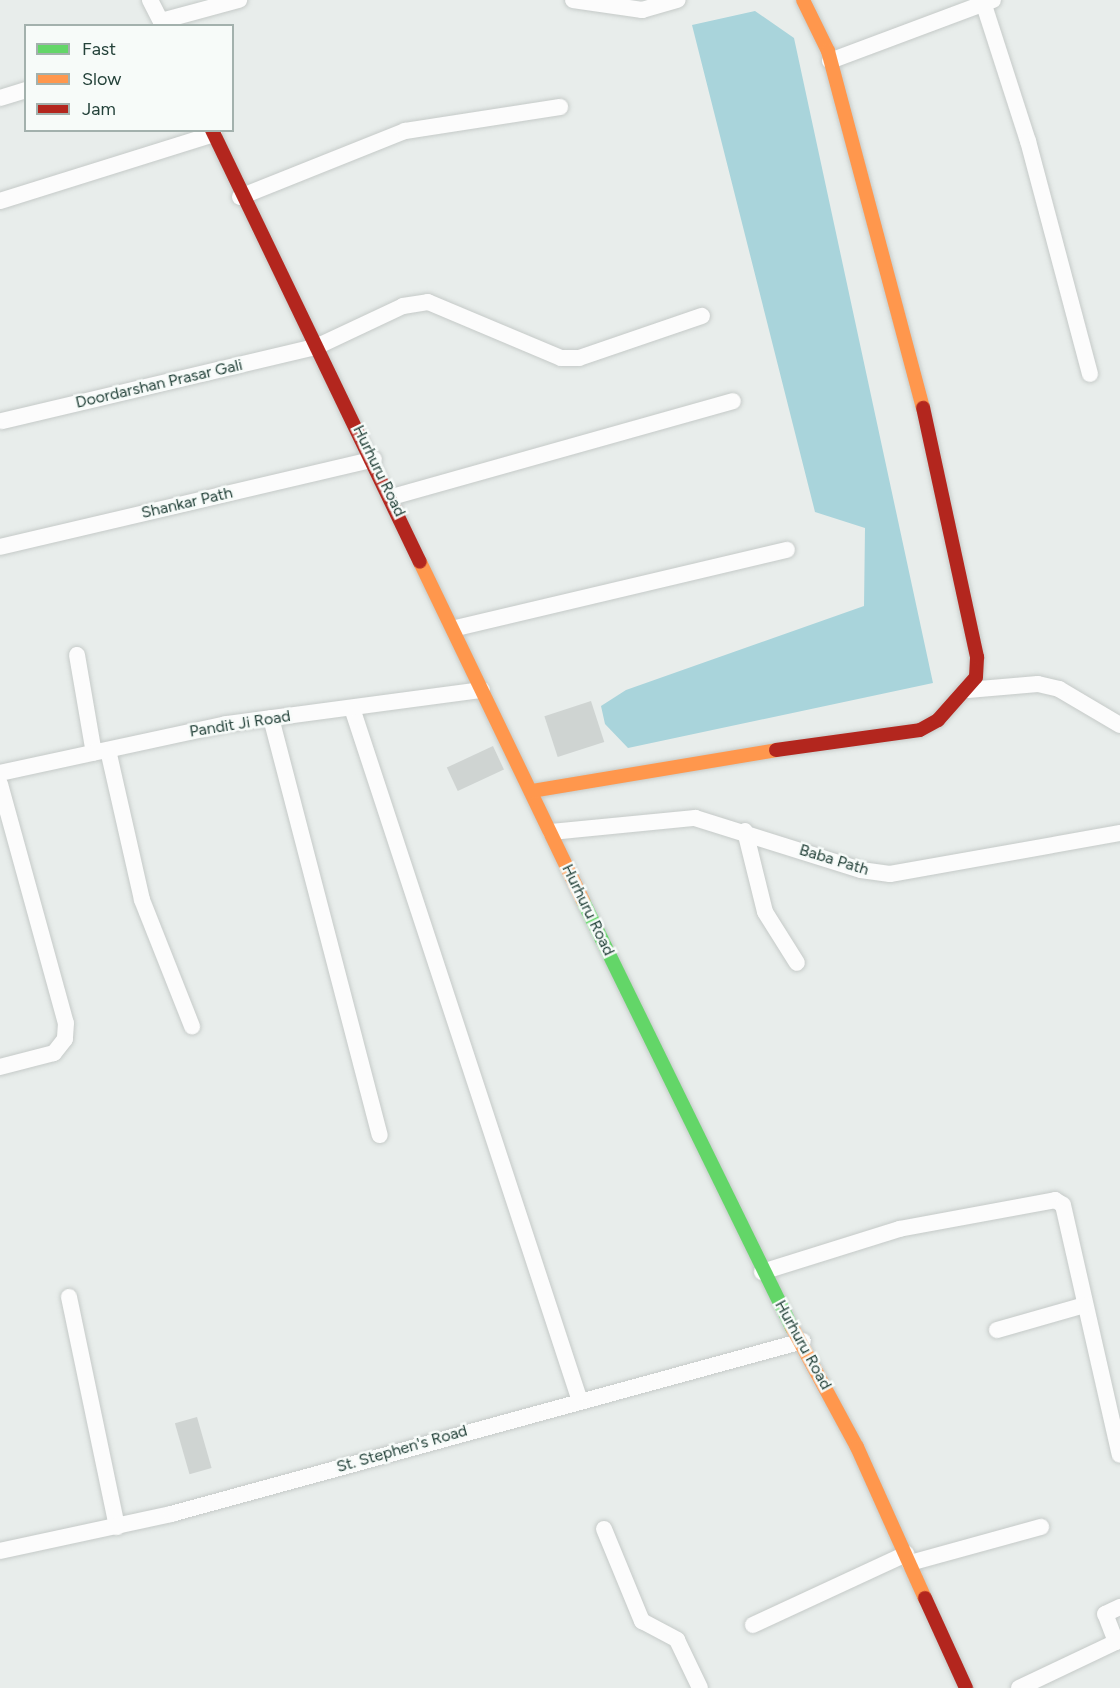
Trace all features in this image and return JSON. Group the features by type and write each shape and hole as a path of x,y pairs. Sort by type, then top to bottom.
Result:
{"street":[{"path":"150,0 162,23 239,0"},
{"path":"573,0 642,10 678,0"},
{"path":"532,791 623,772 920,730 938,720 968,690 977,657 933,450 830,61 803,0"},
{"path":"830,61 989,2 1090,374"},
{"path":"0,98 24,91"},
{"path":"240,197 405,131 560,107"},
{"path":"0,201 213,132"},
{"name":"Hurhuru Road","path":"213,132 240,197 374,459 456,628 482,690 762,1272 802,1341 908,1558 966,1688"},
{"name":"Doordarshan Prasar Gali","path":"2,421 316,346 403,306 428,302 561,358 579,358 702,316"},
{"path":"392,497 733,401"},
{"name":"Shankar Path","path":"0,547 374,459"},
{"path":"456,628 787,550"},
{"path":"77,655 142,900 192,1026"},
{"path":"968,690 1038,684 1059,688 1120,725"},
{"name":"Pandit Ji Road","path":"0,773 271,718 482,690"},
{"path":"352,708 579,1398"},
{"path":"271,718 381,1135"},
{"path":"0,784 66,1031 54,1053 0,1067"},
{"name":"Baba Path","path":"551,832 662,818 695,818 746,831 861,870 890,874 1120,833"},
{"path":"746,831 765,912 797,963"},
{"path":"762,1272 899,1229 1055,1200 1063,1204 1120,1455"},
{"path":"69,1297 117,1527"},
{"path":"997,1330 1085,1305"},
{"name":"St. Stephen's Road","path":"0,1551 117,1527 579,1398 802,1341"},
{"path":"753,1625 908,1558 1041,1527"},
{"path":"604,1529 642,1622 677,1640 700,1688"},
{"path":"1019,1688 1116,1642 1105,1614 1120,1607"}],"water":[{"path":"755,11 794,38 933,683 628,748 605,724 601,706 626,690 864,606 865,528 815,512 692,25"}],"building":[{"path":"591,701 604,742 558,757 544,716"},
{"path":"493,746 504,770 458,791 447,768"},
{"path":"197,1417 212,1468 189,1474 175,1423"}],"traffic: fast":[{"path":"583,901 792,1327"}],"traffic: slow":[{"path":"803,0 828,51 923,408"},
{"path":"420,562 583,901"},
{"path":"532,791 776,750"},
{"path":"792,1327 857,1447 925,1598"}],"traffic: jam":[{"path":"213,132 420,562"},
{"path":"776,750 920,730 938,720 976,677 977,657 923,408"},
{"path":"925,1598 966,1688"}]}
